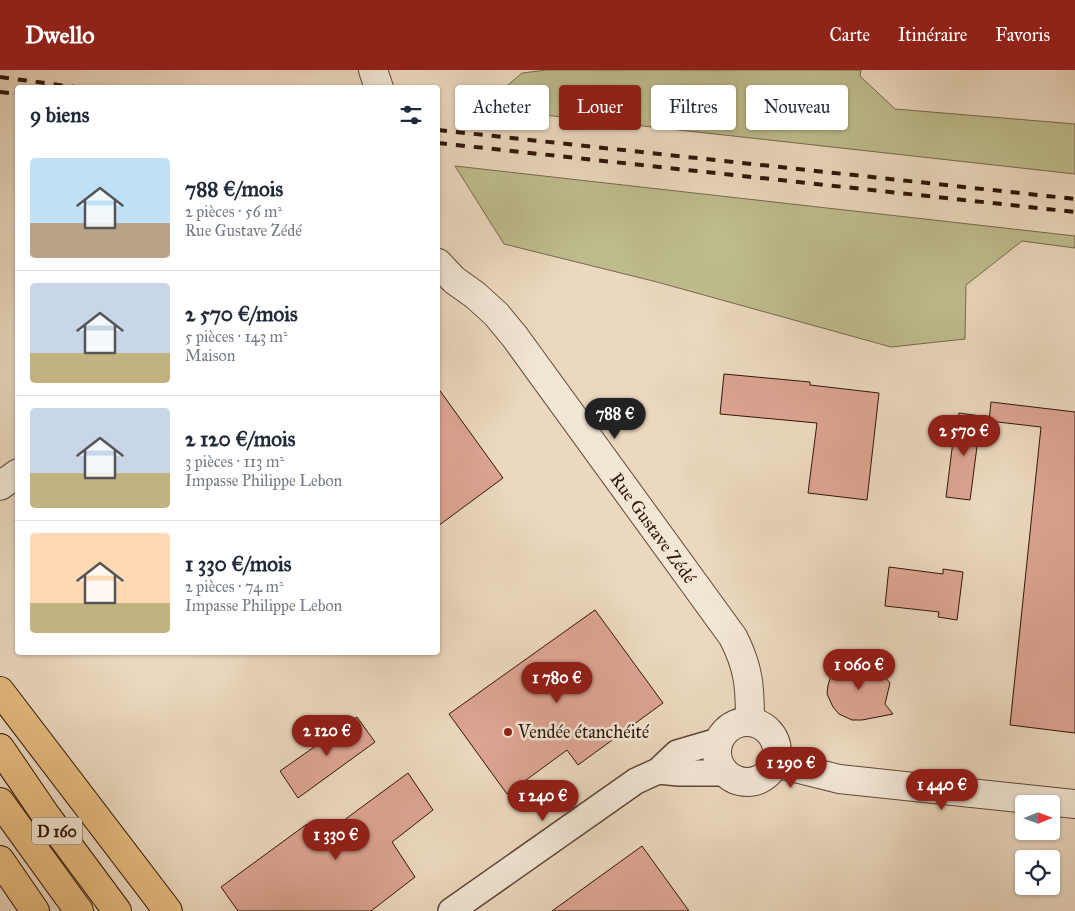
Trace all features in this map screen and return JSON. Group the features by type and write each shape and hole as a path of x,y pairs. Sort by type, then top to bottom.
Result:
{"highway":[{"path":"0,691 168,911"},
{"name":"D 160","path":"0,748 45,814 117,911"},
{"name":"D 160","path":"0,802 79,911"},
{"path":"0,860 35,911"}],"street":[{"path":"373,70 378,85"},
{"name":"Rue Gustave Zédé","path":"440,266 454,280 475,295 496,314 515,338 733,637 748,672 750,722"},
{"path":"0,486 15,475"},
{"path":"750,722 770,731 778,752 772,771 765,777 748,783 739,782 724,773 716,757 718,741 728,728 734,724 750,722"},
{"path":"451,911 636,782 658,771 677,753 718,741"},
{"path":"775,763 840,779 1075,804"},
{"path":"658,771 679,774 724,773"}],"shaded area":[{"path":"547,70 861,70 860,76 895,109 1075,124 1075,174 679,130 736,130 736,85 651,85 651,127 641,126 641,85 559,85 559,117 549,116 549,85 508,85 522,73"},
{"path":"455,166 1075,236 1075,248 1022,241 966,285 965,339 891,347 657,282 504,244"}],"building":[{"path":"724,374 810,382 810,385 879,393 867,500 808,493 817,423 720,414"},
{"path":"440,391 503,478 440,525"},
{"path":"991,402 1075,412 1075,733 1010,725 1041,427 989,421"},
{"path":"959,413 981,416 970,500 946,497 955,425 958,425"},
{"path":"889,567 943,574 943,569 963,572 957,620 938,617 939,612 885,606"},
{"path":"595,610 663,703 578,765 567,750 507,794 449,714"},
{"path":"858,660 867,661 876,666 890,683 885,704 893,714 852,720 839,714 833,707 827,694 831,676 836,668 844,663"},
{"path":"357,717 375,742 298,798 280,771"},
{"path":"408,773 433,810 392,842 415,877 371,911 238,911 221,887 307,824 317,840"},
{"path":"642,846 689,911 552,911"}],"railway":[{"path":"0,77 60,85"},
{"path":"0,92 15,94"},
{"path":"440,130 1075,199"},
{"path":"440,143 1075,212"}],"place":[{"name":"Vendée étanchéité","path":"508,732"}]}
